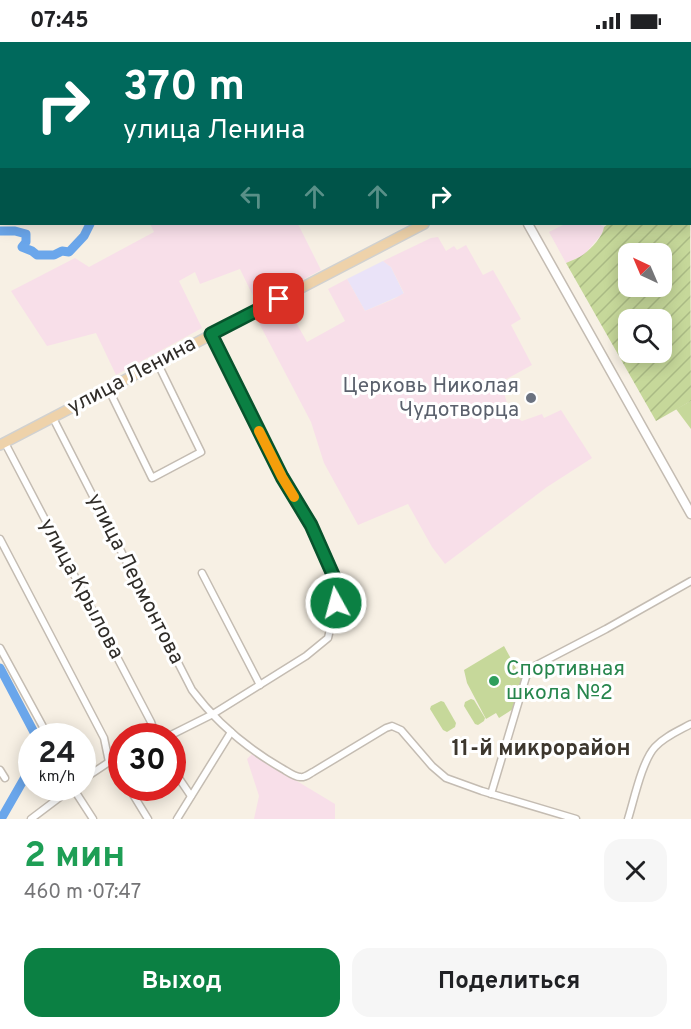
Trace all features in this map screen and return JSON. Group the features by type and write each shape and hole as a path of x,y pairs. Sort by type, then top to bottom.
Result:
{"main road":[{"name":"улица Ленина","path":"3,444 422,225"},
{"path":"529,225 691,514"}],"street":[{"path":"186,728 260,685 306,656 328,638 336,603 334,577 311,525 282,477 211,334"},
{"path":"108,388 152,478 201,453 157,362"},
{"name":"улица Лермонтова","path":"53,418 192,690 231,732"},
{"name":"улица Крылова","path":"3,444 151,723"},
{"path":"0,539 108,745"},
{"path":"202,573 260,685"},
{"path":"492,794 526,676 531,668 691,581"},
{"path":"0,648 41,723"},
{"path":"628,819 647,758 665,738 691,724"},
{"path":"177,819 231,732 265,758 299,777 313,772 392,726 408,737 439,773 457,783 576,819"},
{"path":"0,770 5,778"},
{"path":"186,789 191,796"},
{"path":"31,819 55,801"},
{"path":"81,801 93,819"},
{"path":"137,801 148,819"}],"shaded area":[{"path":"150,225 298,225 321,270 257,304 240,269 200,284 195,272 179,281 202,328 116,375 96,333 47,346 11,291 75,258 89,267 154,232"},
{"path":"563,225 601,225 604,227 604,231 584,255 566,263 549,232"},
{"path":"438,237 446,251 454,246 457,250 466,245 483,275 493,270 521,319 511,325 532,365 501,382 510,414 522,421 542,414 544,418 561,410 592,458 547,487 445,564 432,547 408,504 358,525 324,463 311,422 259,323 282,311 289,310 307,342 345,321 328,289 347,279 365,311 394,299 404,293 391,267 383,261 431,238"},
{"path":"383,261 391,267 404,294 365,311 347,279"},
{"path":"252,754 335,804 335,819 254,819 259,796 247,759"}],"green space":[{"path":"607,225 690,225 691,401 656,421 623,363 672,363 672,309 618,309 618,354 566,263 580,257 590,249"},
{"path":"691,401 691,429 676,409"},
{"name":"Спортивная школа №2","path":"504,646 522,679 513,709 499,718 496,713 486,719 467,683 464,670"},
{"path":"474,700 485,718 478,725 475,724 464,706 465,702"},
{"path":"441,701 444,702 456,723 455,727 447,732 443,730 430,709 431,706"}],"waterway":[{"path":"0,231 26,234 26,242 22,247 37,255 54,255 62,251 69,252 84,236 90,225"},
{"path":"0,668 29,723"},
{"path":"1,819 18,789"}],"slow traffic":[{"path":"259,431 294,497"}],"place":[{"name":"Церковь Николая Чудотворца","path":"531,398"},
{"name":"Спортивная школа №2","path":"494,681"}],"district":[{"name":"11-й микрорайон","path":"541,749"}],"route":[{"path":"279,299 211,334 282,477 311,525 334,577 336,603"}]}
